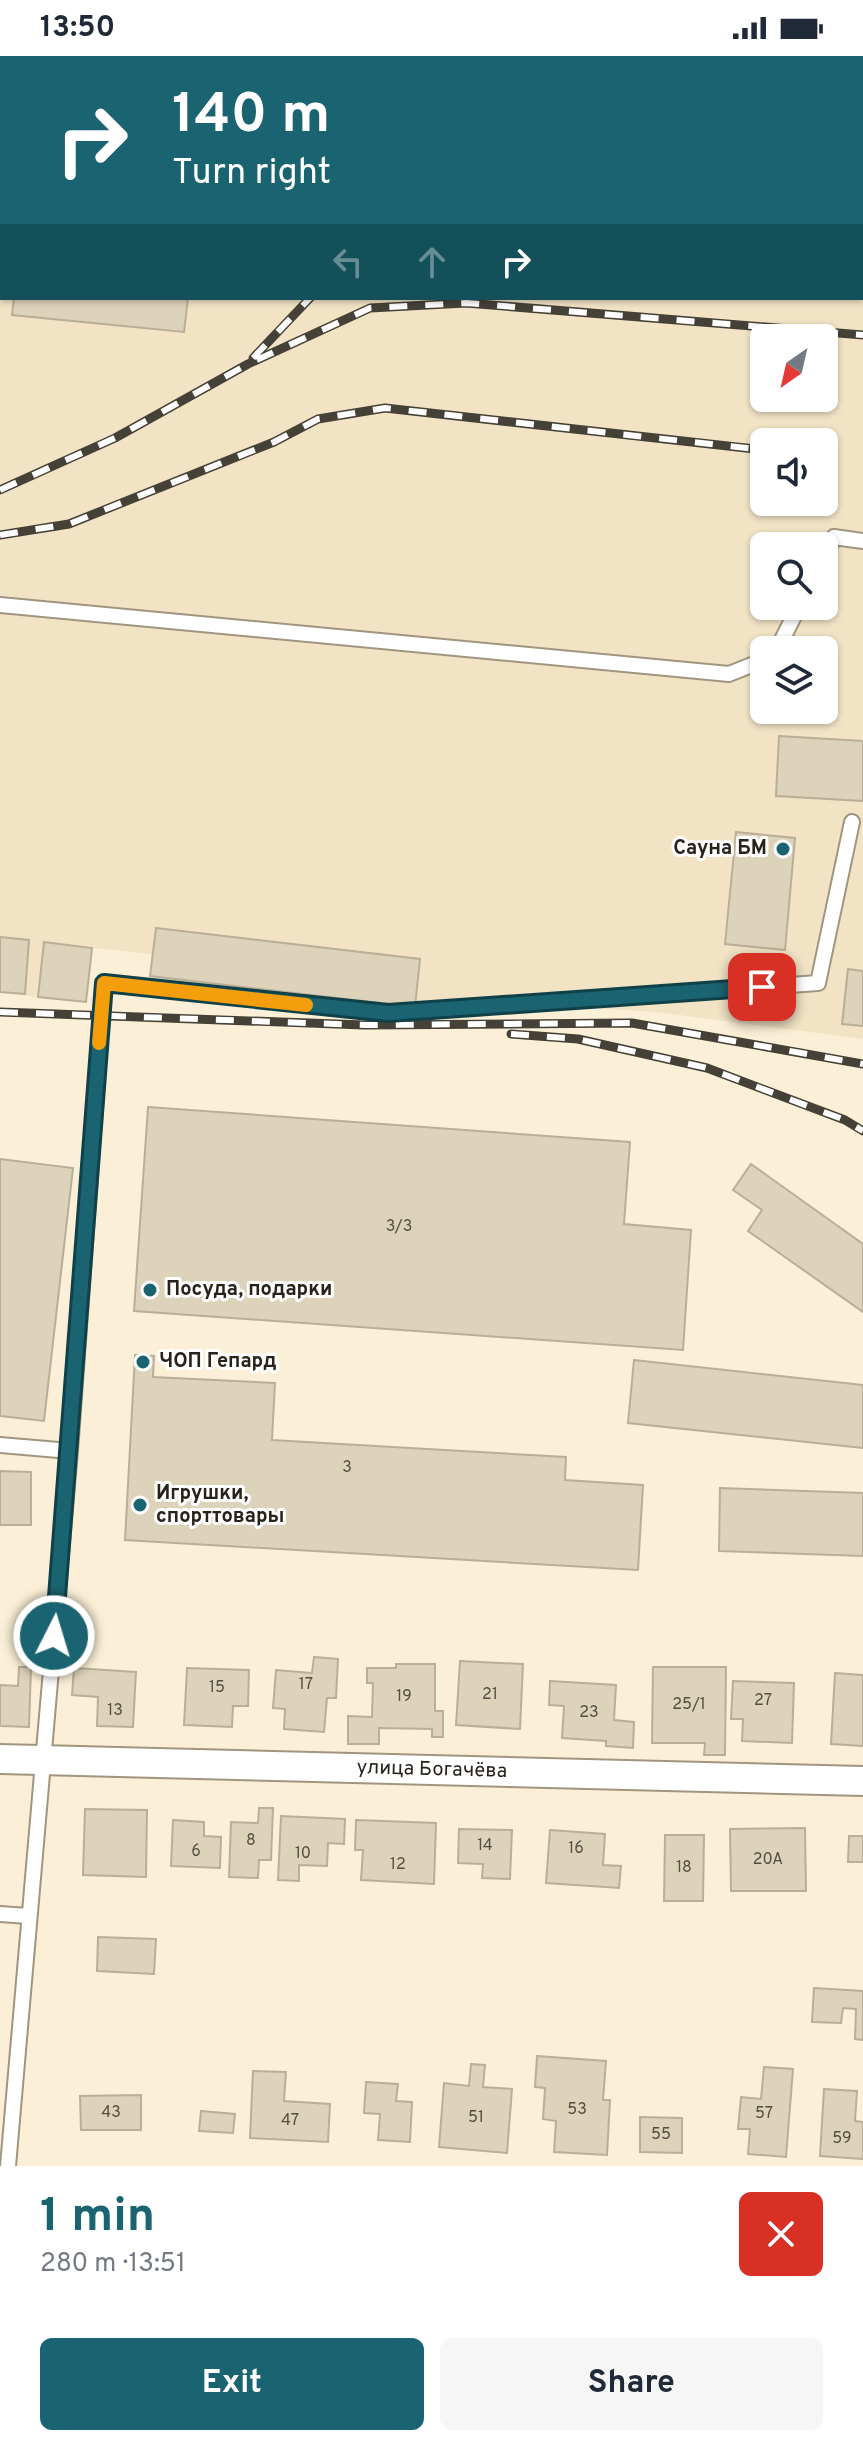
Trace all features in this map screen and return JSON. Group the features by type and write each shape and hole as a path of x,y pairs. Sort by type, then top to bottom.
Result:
{"street":[{"name":"улица Богачёва","path":"0,1759 863,1781"}],"lane":[{"path":"838,538 863,541"},
{"path":"0,605 729,674 750,666"},
{"path":"8,2166 5,2146 70,1451 104,983 388,1013 818,983 852,822"},
{"path":"0,1445 70,1451"},
{"path":"0,1914 28,1916"}],"shaded area":[{"path":"0,300 863,300 863,1039 656,1012 473,1000 415,1007 150,976 152,954 93,948 86,1002 0,993"}],"building":[{"path":"14,300 188,300 184,332 12,315"},
{"path":"779,736 863,741 863,801 776,796"},
{"path":"736,832 795,838 785,950 725,944"},
{"path":"156,928 420,959 415,1007 150,976"},
{"path":"0,937 29,940 25,994 0,992"},
{"path":"44,942 92,948 86,1002 38,997"},
{"path":"848,969 863,971 863,1026 842,1024"},
{"path":"148,1107 630,1142 624,1224 691,1230 683,1350 134,1311"},
{"path":"0,1159 73,1168 44,1421 0,1416"},
{"path":"751,1164 863,1244 863,1312 748,1231 762,1210 733,1190"},
{"path":"135,1355 154,1356 153,1377 275,1383 272,1440 566,1457 565,1480 643,1485 638,1570 125,1540"},
{"path":"634,1360 863,1385 863,1448 628,1423"},
{"path":"0,1471 31,1472 31,1525 0,1525"},
{"path":"720,1488 863,1493 863,1556 719,1551"},
{"path":"314,1657 338,1659 336,1698 327,1698 324,1732 284,1729 285,1709 273,1708 276,1670 312,1673"},
{"path":"460,1661 523,1664 520,1729 456,1725"},
{"path":"396,1664 435,1664 435,1711 443,1711 443,1737 432,1737 432,1729 379,1728 379,1744 348,1744 348,1716 372,1717 373,1683 367,1683 367,1668 396,1668"},
{"path":"19,1667 31,1667 29,1727 0,1726 0,1685 18,1686"},
{"path":"653,1667 726,1667 725,1755 704,1755 705,1743 652,1743"},
{"path":"74,1668 136,1672 133,1727 97,1726 98,1697 72,1695"},
{"path":"187,1668 249,1670 248,1706 233,1706 232,1727 184,1725"},
{"path":"835,1673 863,1675 863,1746 831,1744"},
{"path":"550,1681 616,1685 614,1720 634,1722 633,1748 606,1746 606,1741 562,1738 564,1706 549,1705"},
{"path":"733,1681 794,1683 792,1743 742,1741 743,1719 731,1719"},
{"path":"259,1808 273,1808 271,1860 259,1860 258,1878 229,1877 231,1822 258,1823"},
{"path":"85,1809 147,1810 146,1877 83,1875"},
{"path":"281,1816 345,1819 344,1844 328,1843 327,1866 299,1865 299,1881 278,1880"},
{"path":"173,1820 204,1822 204,1836 221,1837 220,1868 171,1866"},
{"path":"356,1820 436,1823 434,1884 361,1880 363,1850 355,1850"},
{"path":"805,1828 806,1891 731,1891 730,1829"},
{"path":"459,1829 512,1830 510,1879 482,1878 483,1864 458,1863"},
{"path":"550,1830 605,1834 603,1865 621,1866 619,1888 546,1883"},
{"path":"665,1835 704,1835 703,1901 664,1901"},
{"path":"849,1836 863,1836 863,1862 848,1862"},
{"path":"98,1937 156,1939 154,1974 97,1971"},
{"path":"814,1988 863,1991 863,2040 855,2039 856,2009 843,2008 841,2023 812,2022"},
{"path":"537,2056 606,2061 603,2100 610,2100 607,2155 554,2152 556,2121 543,2119 545,2088 535,2087"},
{"path":"471,2064 485,2065 483,2087 512,2089 507,2153 439,2147 444,2083 469,2086"},
{"path":"764,2067 793,2069 786,2157 748,2154 750,2129 738,2129 741,2097 761,2099"},
{"path":"253,2071 286,2072 284,2101 330,2104 328,2142 250,2138"},
{"path":"366,2082 398,2084 396,2101 412,2102 410,2142 378,2140 380,2114 364,2113"},
{"path":"824,2089 857,2091 855,2121 863,2122 863,2159 820,2156"},
{"path":"141,2095 141,2130 81,2130 80,2096"},
{"path":"201,2111 235,2114 233,2133 199,2131"},
{"path":"640,2117 682,2118 682,2153 640,2152"}],"railway":[{"path":"253,358 308,300"},
{"path":"0,490 115,438 248,364 370,308 466,303 863,335"},
{"path":"0,535 69,524 274,442 318,419 385,408 750,448"},
{"path":"0,1012 364,1025 632,1023 863,1064"},
{"path":"511,1034 578,1039 707,1068 845,1120 863,1131"}],"slow traffic":[{"path":"99,1043 104,983 306,1005"}],"place":[{"name":"Сауна БМ","path":"783,849"},
{"name":"Посуда, подарки","path":"150,1290"},
{"name":"ЧОП Гепард","path":"143,1362"},
{"name":"Игрушки, спорттовары","path":"140,1505"}],"route":[{"path":"54,1636 104,983 388,1013 762,987"}]}
